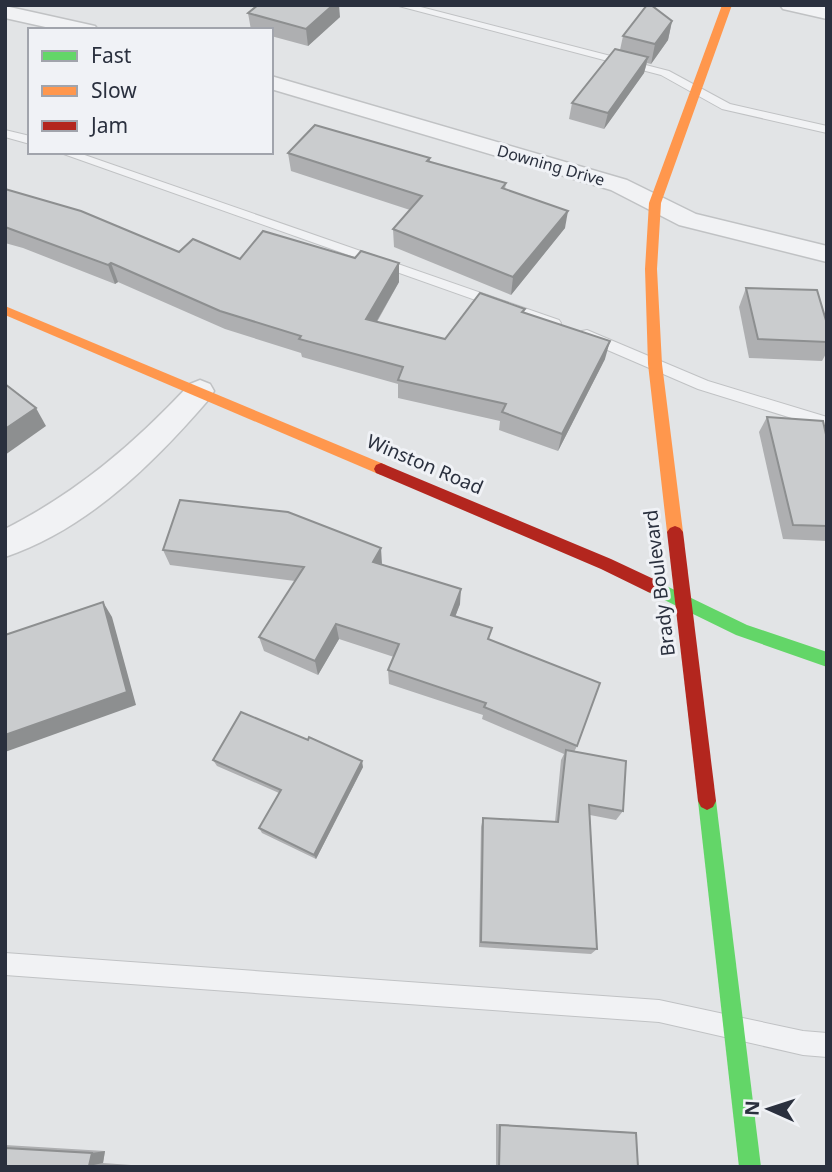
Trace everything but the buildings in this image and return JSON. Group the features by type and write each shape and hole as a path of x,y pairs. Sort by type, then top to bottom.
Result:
{"street":[{"name":"Brady Boulevard","path":"727,5 655,203 651,269 656,364 682,603 750,1167"},
{"path":"790,5 827,13"},
{"path":"5,12 79,28"},
{"name":"Downing Drive","path":"273,83 619,185 688,220 827,254"},
{"name":"Winston Road","path":"5,310 606,564 742,631 827,660"},
{"path":"5,544 46,524 126,469 160,437 200,391"}],"lane":[{"path":"400,5 664,73 726,107 827,130"},
{"path":"5,133 28,139"},
{"path":"70,154 608,342 703,385 827,423"},
{"path":"5,964 659,1011 803,1043 827,1045"}],"traffic: fast":[{"path":"654,587 742,630 827,660"},
{"path":"707,801 750,1167"}],"traffic: slow":[{"path":"675,532 655,364 651,269 655,203 727,5"},
{"path":"5,310 381,469"}],"traffic: jam":[{"path":"381,469 654,587"},
{"path":"675,532 707,801"}]}
